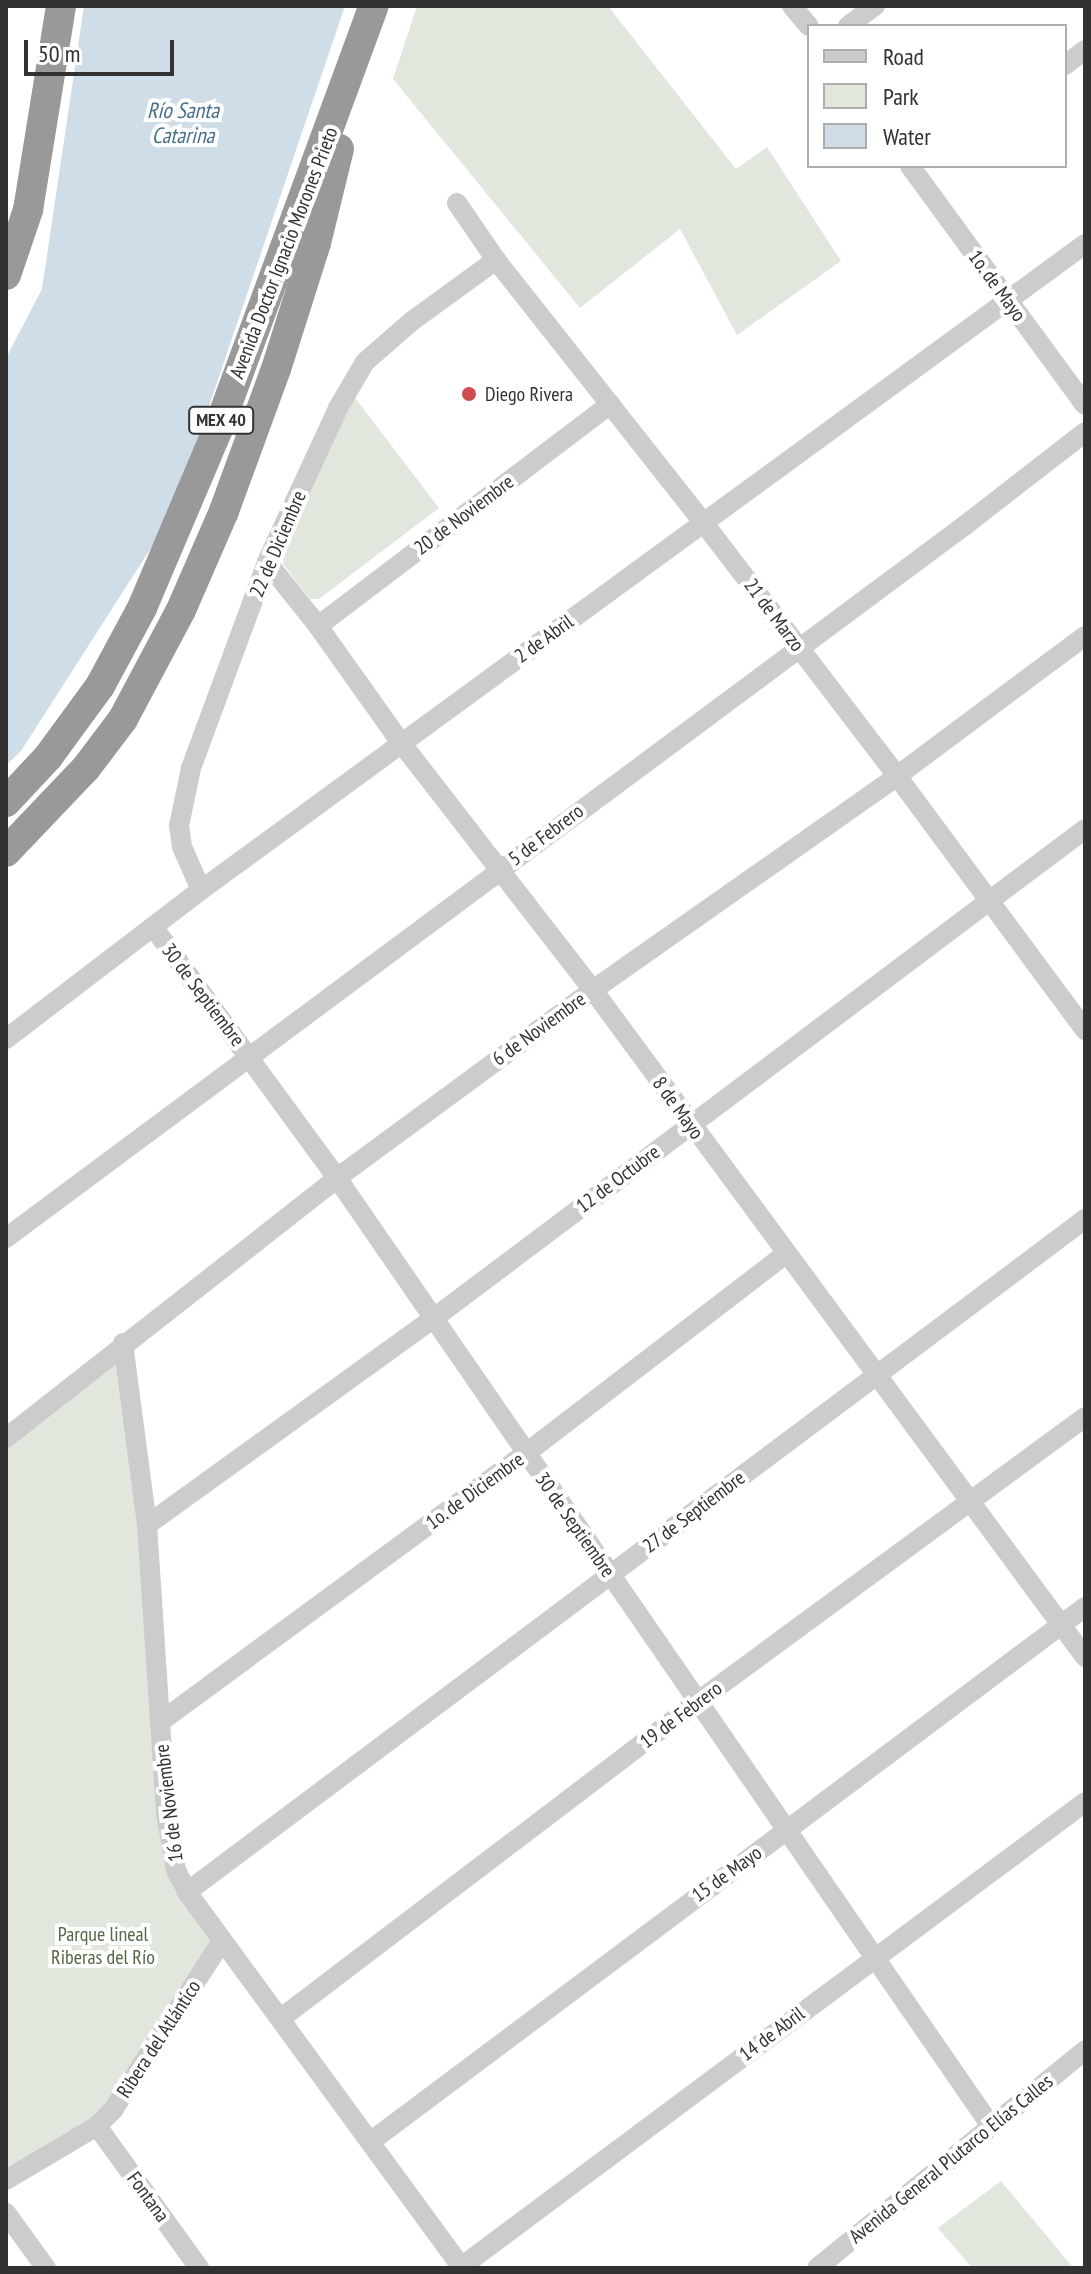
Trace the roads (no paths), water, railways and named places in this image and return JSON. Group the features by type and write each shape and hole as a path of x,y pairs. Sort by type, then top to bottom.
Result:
{"highway":[{"path":"6,275 28,210 61,6"},
{"name":"Avenida Doctor Ignacio Morones Prieto","path":"6,802 48,757 100,686 142,608 218,429 374,6"},
{"name":"Avenida Doctor Ignacio Morones Prieto","path":"6,852 86,768 123,719 181,610 224,511 276,369 339,156 350,77"}],"street":[{"path":"792,6 807,24"},
{"path":"851,24 875,6"},
{"path":"1067,64 1085,50"},
{"name":"1o. de Mayo","path":"921,170 1008,302 1085,405"},
{"name":"21 de Marzo","path":"457,203 496,260 703,522 1084,1027"},
{"name":"2 de Abril","path":"6,1039 201,890 1085,244"},
{"name":"22 de Diciembre","path":"201,890 182,847 179,826 182,799 267,562 359,369 412,321 496,260"},
{"name":"20 de Noviembre","path":"318,626 610,404"},
{"name":"5 de Febrero","path":"6,1238 248,1055 964,526 1085,432"},
{"name":"8 de Mayo","path":"267,562 318,626 402,744 593,990 1085,1657"},
{"name":"6 de Noviembre","path":"6,1438 91,1374 123,1343 337,1178 593,990 897,776 1085,636"},
{"name":"12 de Octubre","path":"147,1525 434,1318 1085,829"},
{"name":"30 de Septiembre","path":"154,928 337,1178 991,2126"},
{"name":"27 de Septiembre","path":"187,1892 1085,1219"},
{"name":"1o. de Diciembre","path":"160,1722 525,1454 786,1254"},
{"name":"16 de Noviembre","path":"123,1343 147,1525 171,1850 187,1892 461,2267"},
{"name":"19 de Febrero","path":"280,2019 697,1702 1085,1417"},
{"name":"15 de Mayo","path":"370,2142 1085,1607"},
{"name":"14 de Abril","path":"461,2267 1085,1802"},
{"name":"Ribera del Atlántico","path":"6,2180 97,2126 132,2084 222,1941"},
{"name":"Avenida General Plutarco Elías Calles","path":"817,2268 1085,2050"},
{"name":"Fontana","path":"97,2126 199,2268"},
{"path":"6,2213 46,2268"}],"water":[{"name":"Río Santa Catarina","path":"84,6 345,6 172,515 21,751 6,765 6,358 42,289"}],"place":[{"name":"Diego Rivera","path":"469,394"}],"park label":[{"name":"Parque lineal Riberas del Río","path":"103,1946"}]}
